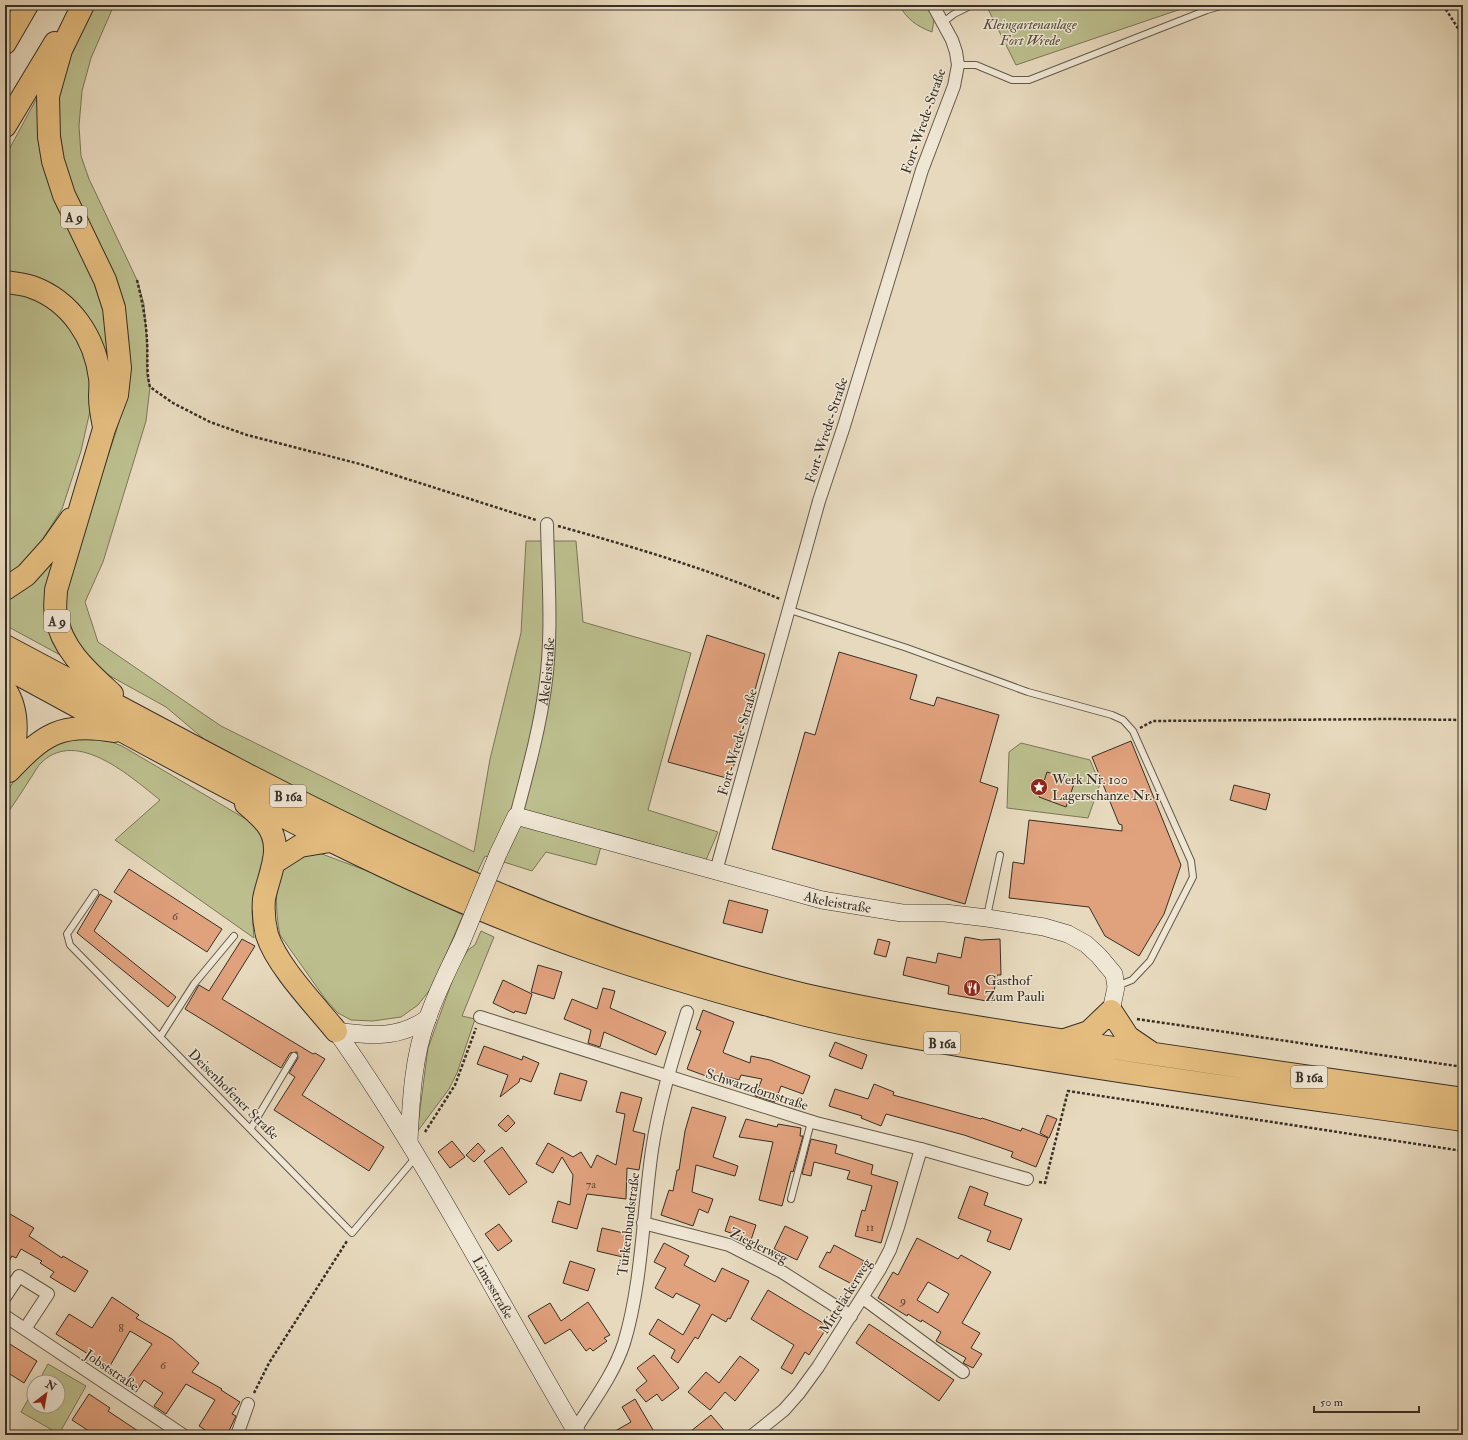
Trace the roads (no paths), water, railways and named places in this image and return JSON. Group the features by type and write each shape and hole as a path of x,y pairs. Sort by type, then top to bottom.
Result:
{"highway":[{"path":"5,43 27,5"},
{"path":"5,114 68,5"},
{"path":"5,126 77,5"},
{"name":"A 9","path":"83,5 61,50 48,96 48,115 54,161 64,195 105,280 114,308 120,368 117,395 104,429 56,590 56,614 60,631 71,653 129,723"},
{"name":"A 9","path":"5,282 32,287 60,302 73,314 82,326 95,353 100,379 100,397 104,429"},
{"name":"A 9","path":"5,589 26,575 43,557 81,505"},
{"name":"B 16a","path":"5,646 129,723 220,783 330,841 439,892 498,917 591,952 785,1010 912,1038 1119,1072 1463,1120"},
{"name":"B 16a","path":"5,667 258,782 447,873 549,914 653,952 802,994 886,1012 1154,1055 1463,1099"},
{"path":"5,689 12,703 16,730 16,742 7,775"},
{"path":"7,775 29,750 53,733 75,728 129,723"},
{"path":"220,783 244,802 267,824 275,848 275,862 264,899 264,918 268,936 280,960 336,1031"},
{"path":"275,862 300,846 330,841"},
{"path":"1062,1040 1090,1032 1112,1011 1128,1037 1154,1055"}],"street":[{"name":"Fort-Wrede-Straße","path":"716,871 791,607 819,502 844,426 903,227 922,170 954,86 958,65 952,40 933,5"},
{"name":"Akeleistraße","path":"428,1018 498,854 516,816 530,762 545,687 549,624 547,524"},
{"name":"Akeleistraße","path":"516,816 822,900 902,913 945,913 1044,927 1068,934 1086,944 1099,956 1114,974 1116,986"},
{"path":"1112,1011 1116,986"},
{"name":"Türkenbundstraße","path":"576,1433 606,1381 624,1343 634,1294 652,1150 667,1076 687,1012"},
{"name":"Schwarzdornstraße","path":"480,1016 573,1048 811,1122 921,1149 1027,1179"},
{"path":"336,1031 361,1035 390,1034 415,1027 428,1018"},
{"path":"413,1148 411,1102 418,1056 428,1018"},
{"name":"Limesstraße","path":"336,1031 373,1084 413,1148 576,1433"},
{"name":"Mitteläckerweg","path":"753,1435 784,1410 800,1393 863,1298 890,1250 921,1149"},
{"name":"Zieglerweg","path":"643,1223 730,1245 762,1261 851,1316"},
{"path":"5,1298 19,1276 48,1294 25,1329"},
{"path":"863,1298 963,1372"},
{"name":"Jobststraße","path":"5,1316 183,1435"},
{"path":"237,1435 248,1404"}],"lane":[{"path":"942,23 954,14 972,5"},
{"path":"958,65 976,65 1012,80 1029,80 1194,15 1224,5"},
{"path":"791,607 1028,692 1112,715 1123,720 1133,731 1190,861 1193,877 1150,962 1132,980 1116,986"},
{"path":"987,918 1000,855"},
{"name":"Deisenhofener Straße","path":"95,893 67,934 70,945 251,1128 352,1233 413,1148"},
{"path":"160,1037 194,984 234,936"},
{"path":"251,1128 294,1056"},
{"path":"791,1199 811,1122"}],"place":[{"name":"Werk Nr. 100 Lagerschanze Nr. 1","path":"1039,787"},
{"name":"Gasthof Zum Pauli","path":"972,988"}],"park label":[{"name":"Kleingartenanlage Fort Wrede","path":"1030,32"}]}
